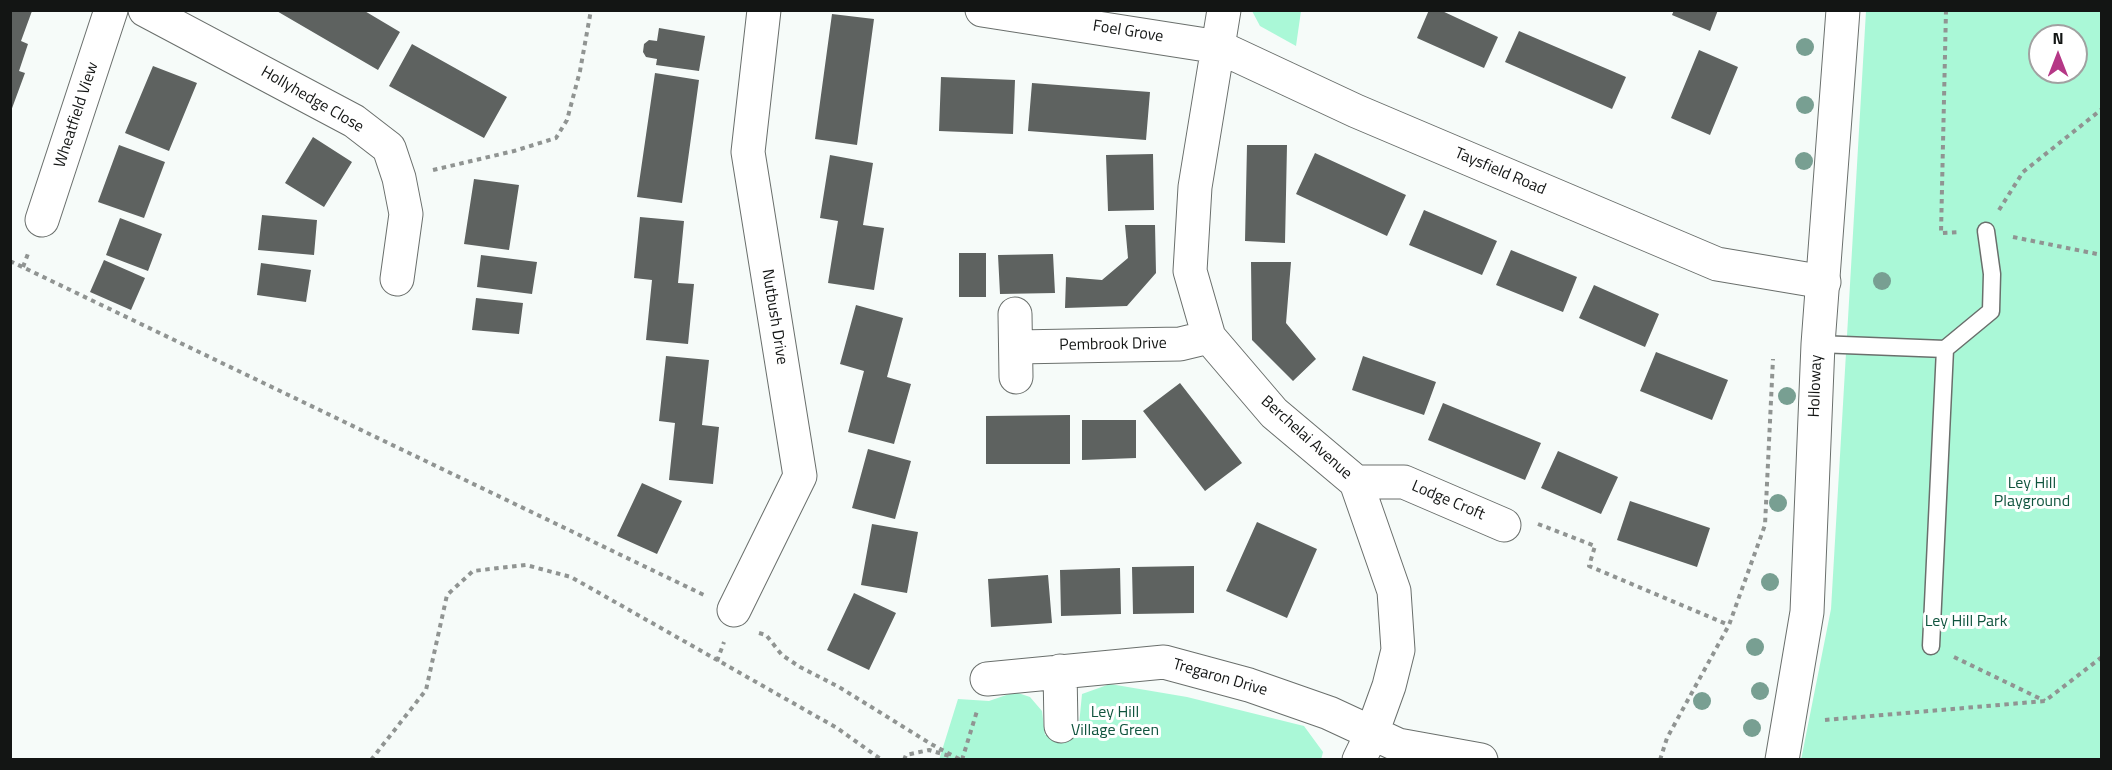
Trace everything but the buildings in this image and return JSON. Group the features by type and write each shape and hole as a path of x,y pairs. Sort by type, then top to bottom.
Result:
{"street":[{"name":"Wheatfield View","path":"42,220 111,10"},
{"name":"Hollyhedge Close","path":"145,10 354,121 388,148 399,178 406,214 397,279"},
{"name":"Nutbush Drive","path":"735,610 800,476 748,152 764,10"},
{"path":"1219,47 1224,10"},
{"name":"Holloway","path":"1782,759 1807,612 1818,344 1843,10"},
{"name":"Foel Grove","path":"995,11 1219,47"},
{"name":"Taysfield Road","path":"1219,47 1356,111 1717,264 1824,282"},
{"name":"Berchelai Avenue","path":"1219,47 1195,187 1190,271 1209,337 1274,413 1356,482 1394,591 1397,620 1396,659 1389,686 1366,746"},
{"name":"Pembrook Drive","path":"1015,314 1016,362 1180,344 1209,337"},
{"name":"Lodge Croft","path":"1356,482 1404,482 1504,525"},
{"name":"Tregaron Drive","path":"987,679 1164,662 1249,686 1329,713 1366,746 1398,745 1481,759"},
{"path":"1060,671 1061,726"}],"lane":[{"path":"1818,344 1945,349 1991,311 1992,274 1986,231"},
{"path":"1931,646 1945,349"}],"path":[{"path":"399,178 514,151 556,138 567,120 591,10"},
{"path":"1946,10 1941,233 1986,231 2102,255"},
{"path":"1986,231 2023,172 2102,109"},
{"path":"10,261 735,610 738,624 766,635 782,656 961,759"},
{"path":"1660,759 1667,738 1729,625 1766,525 1773,359"},
{"path":"1504,525 1522,518 1595,546 1589,566 1729,625"},
{"path":"371,759 426,690 447,596 473,571 526,565 571,577 837,728 882,759"},
{"path":"1931,646 2045,701"},
{"path":"1788,723 2045,701 2102,657"},
{"path":"961,759 987,679"},
{"path":"904,759 906,755 929,750 961,759"}],"green space":[{"path":"1252,11 1301,11 1296,46 1260,26"},
{"name":"Ley Hill Park","path":"1866,11 2101,11 2101,759 1801,760 1831,609"},
{"name":"Ley Hill Village Green","path":"1110,684 1187,697 1304,726 1323,752 1321,760 939,760 958,699 989,701 1015,692 1030,697 1042,711 1045,735 1078,735 1082,694"}],"park label":[{"name":"Ley Hill Playground","path":"2032,493"}]}
